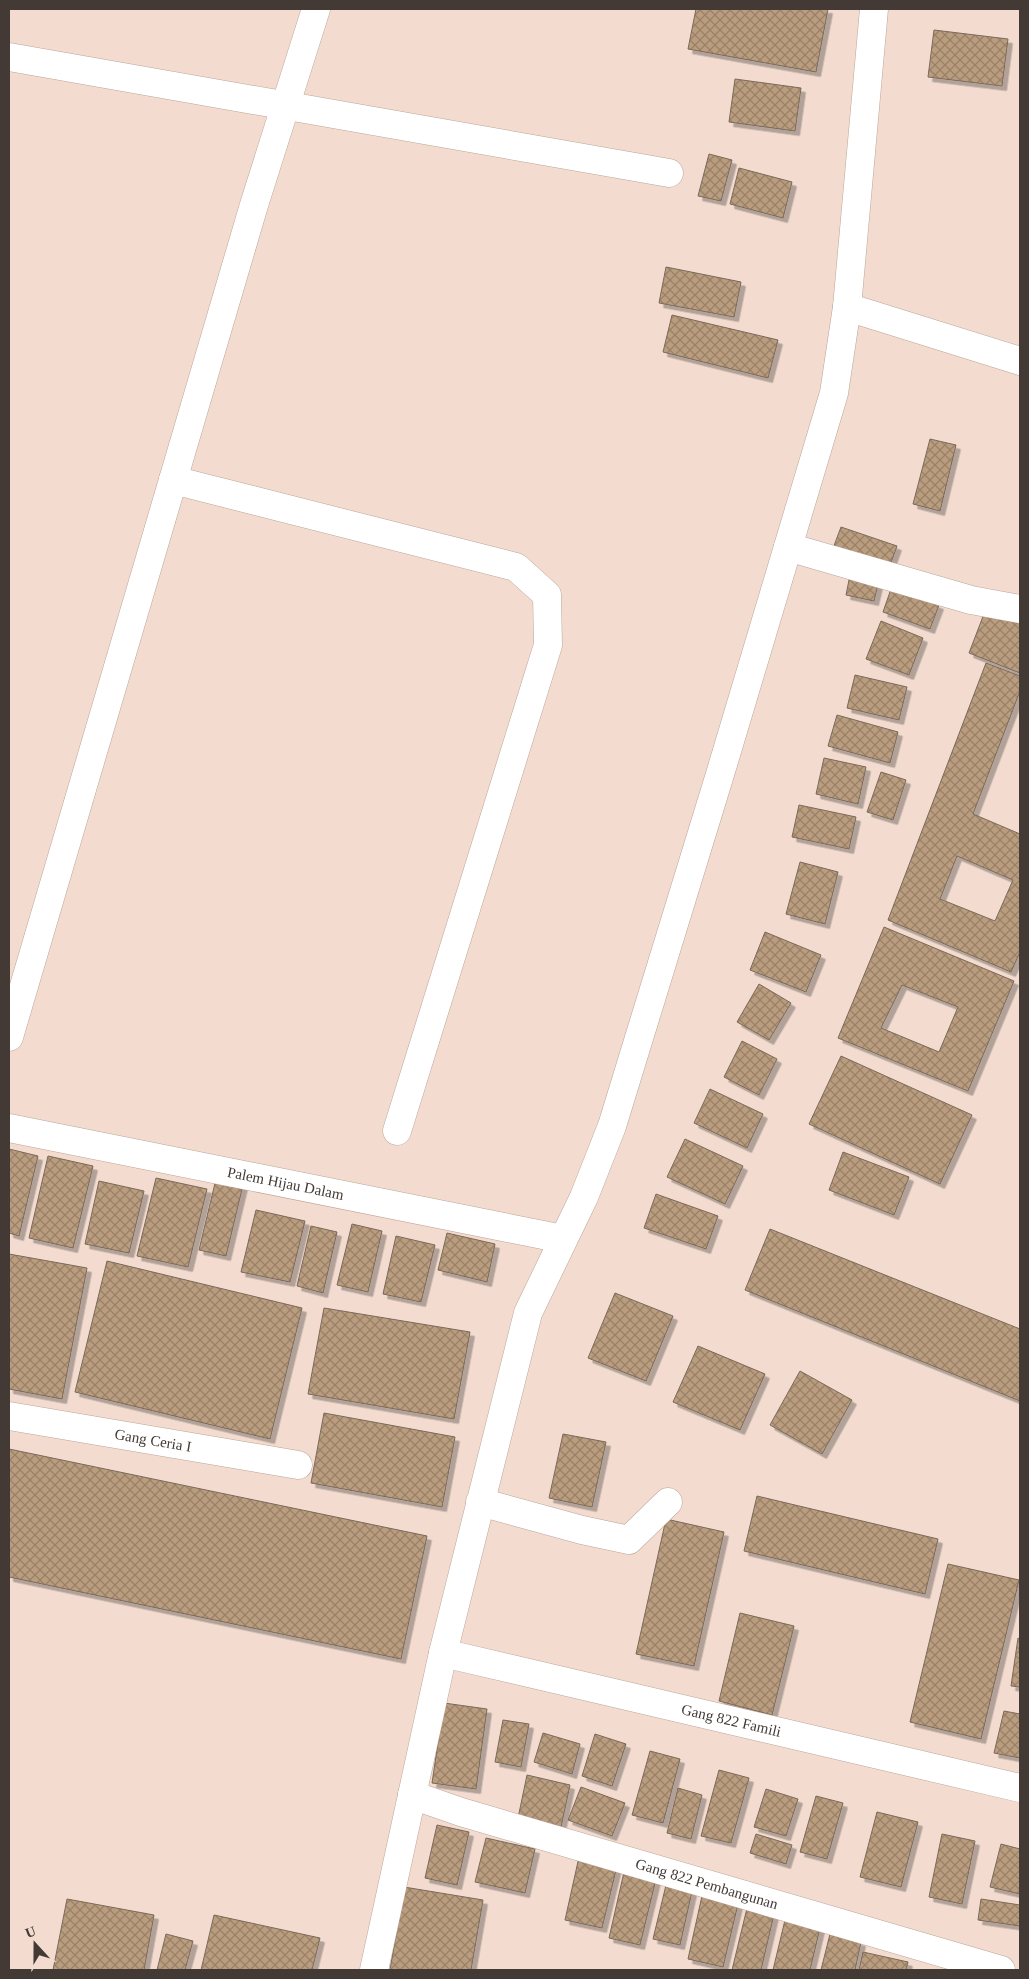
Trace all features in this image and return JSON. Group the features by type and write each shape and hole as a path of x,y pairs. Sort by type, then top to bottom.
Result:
{"street":[{"path":"9,1037 173,480 316,9"},
{"path":"374,1970 443,1652 528,1313 584,1197 612,1126 834,393 846,307 874,9"},
{"path":"9,57 669,173"},
{"path":"846,307 1020,361"},
{"path":"173,480 516,567 547,595 548,645 397,1131"},
{"path":"788,546 971,600 1020,609"},
{"name":"Palem Hijau Dalam","path":"9,1128 563,1239"},
{"name":"Gang Ceria I","path":"9,1416 298,1465"},
{"path":"480,1502 582,1530 628,1540 668,1502"},
{"name":"Gang 822 Famili","path":"443,1652 1020,1788"},
{"name":"Gang 822 Pembangunan","path":"412,1795 461,1812 1001,1970"}],"building":[{"path":"696,9 828,9 816,72 688,49"},
{"path":"934,30 1008,39 1002,86 928,77"},
{"path":"735,79 801,88 795,131 729,122"},
{"path":"709,154 732,160 721,201 698,196"},
{"path":"739,168 792,182 783,218 730,204"},
{"path":"666,267 741,282 734,317 659,303"},
{"path":"672,315 778,340 768,378 663,352"},
{"path":"930,439 956,445 940,511 913,504"},
{"path":"841,527 897,546 888,571 832,551"},
{"path":"850,575 879,580 874,601 846,595"},
{"path":"891,589 939,605 930,629 883,612"},
{"path":"987,606 1020,619 1020,673 969,653"},
{"path":"881,621 923,638 909,675 866,659"},
{"path":"986,663 1020,676 1020,691 973,814 1020,834 1020,952 1011,972 888,920","holes":["957,856 1013,880 995,921 940,899"]},
{"path":"855,675 907,687 899,720 847,708"},
{"path":"837,715 898,732 890,763 828,746"},
{"path":"824,758 866,767 858,804 816,794"},
{"path":"881,772 906,780 893,820 867,812"},
{"path":"799,805 856,817 849,849 792,837"},
{"path":"800,862 838,872 825,924 786,914"},
{"path":"884,927 1014,981 968,1091 838,1038","holes":["902,985 958,1007 939,1052 881,1028"]},
{"path":"765,932 821,955 806,992 750,970"},
{"path":"759,984 791,1003 769,1040 737,1022"},
{"path":"742,1041 777,1059 759,1095 724,1077"},
{"path":"841,1056 972,1115 940,1184 809,1124"},
{"path":"710,1089 763,1114 747,1148 694,1123"},
{"path":"685,1139 743,1166 725,1204 667,1177"},
{"path":"9,1149 38,1156 19,1236 9,1233"},
{"path":"843,1152 909,1177 894,1215 829,1190"},
{"path":"48,1156 93,1166 73,1248 29,1238"},
{"path":"156,1178 207,1189 188,1267 137,1256"},
{"path":"216,1179 243,1185 226,1256 199,1250"},
{"path":"99,1181 144,1191 129,1253 85,1244"},
{"path":"656,1194 718,1216 706,1249 644,1228"},
{"path":"256,1210 305,1221 290,1282 241,1272"},
{"path":"352,1224 382,1231 368,1292 337,1285"},
{"path":"311,1226 337,1232 323,1293 297,1286"},
{"path":"770,1229 1020,1329 1020,1401 745,1290"},
{"path":"447,1233 495,1244 487,1282 438,1270"},
{"path":"396,1236 435,1245 421,1302 383,1294"},
{"path":"9,1254 87,1268 62,1399 9,1389"},
{"path":"107,1261 302,1308 270,1439 75,1392"},
{"path":"615,1293 673,1316 646,1381 588,1358"},
{"path":"324,1308 470,1332 454,1419 308,1394"},
{"path":"698,1346 765,1374 740,1430 673,1402"},
{"path":"800,1371 852,1400 822,1454 770,1425"},
{"path":"324,1413 455,1437 442,1507 311,1483"},
{"path":"563,1434 606,1442 592,1507 549,1498"},
{"path":"9,1449 427,1536 401,1659 9,1577"},
{"path":"757,1496 938,1539 925,1594 744,1551"},
{"path":"666,1519 724,1532 694,1666 636,1654"},
{"path":"948,1564 1019,1580 981,1739 910,1722"},
{"path":"740,1613 794,1626 772,1715 719,1701"},
{"path":"1018,1638 1020,1639 1020,1687 1011,1686"},
{"path":"444,1703 487,1709 476,1789 432,1783"},
{"path":"1004,1711 1020,1714 1020,1758 994,1753"},
{"path":"503,1720 529,1724 521,1767 495,1762"},
{"path":"543,1733 580,1744 572,1774 534,1762"},
{"path":"595,1734 626,1744 612,1786 582,1776"},
{"path":"650,1751 680,1759 663,1823 632,1815"},
{"path":"719,1770 749,1778 731,1843 701,1836"},
{"path":"527,1775 570,1785 561,1827 518,1818"},
{"path":"581,1787 625,1803 612,1836 568,1820"},
{"path":"678,1788 702,1795 691,1839 667,1833"},
{"path":"766,1789 798,1799 786,1836 754,1827"},
{"path":"816,1796 843,1803 827,1859 800,1852"},
{"path":"877,1812 918,1822 901,1887 860,1877"},
{"path":"437,1825 469,1832 457,1885 425,1878"},
{"path":"756,1834 792,1845 786,1864 750,1853"},
{"path":"942,1834 975,1841 962,1904 929,1897"},
{"path":"486,1838 535,1849 525,1893 475,1882"},
{"path":"1001,1844 1020,1849 1020,1894 990,1887"},
{"path":"579,1857 617,1866 602,1928 565,1920"},
{"path":"624,1872 656,1879 640,1945 609,1938"},
{"path":"667,1881 693,1887 680,1945 653,1939"},
{"path":"404,1887 483,1900 471,1970 390,1970"},
{"path":"702,1896 738,1904 723,1967 688,1959"},
{"path":"67,1899 154,1915 144,1970 53,1970"},
{"path":"981,1899 1020,1905 1020,1926 978,1920"},
{"path":"748,1904 775,1910 761,1970 732,1970"},
{"path":"214,1915 320,1938 312,1970 201,1970"},
{"path":"785,1920 820,1928 810,1970 773,1970"},
{"path":"166,1934 193,1941 185,1970 157,1970"},
{"path":"830,1934 861,1942 855,1970 821,1970"},
{"path":"863,1952 908,1962 906,1970 859,1970"}]}
